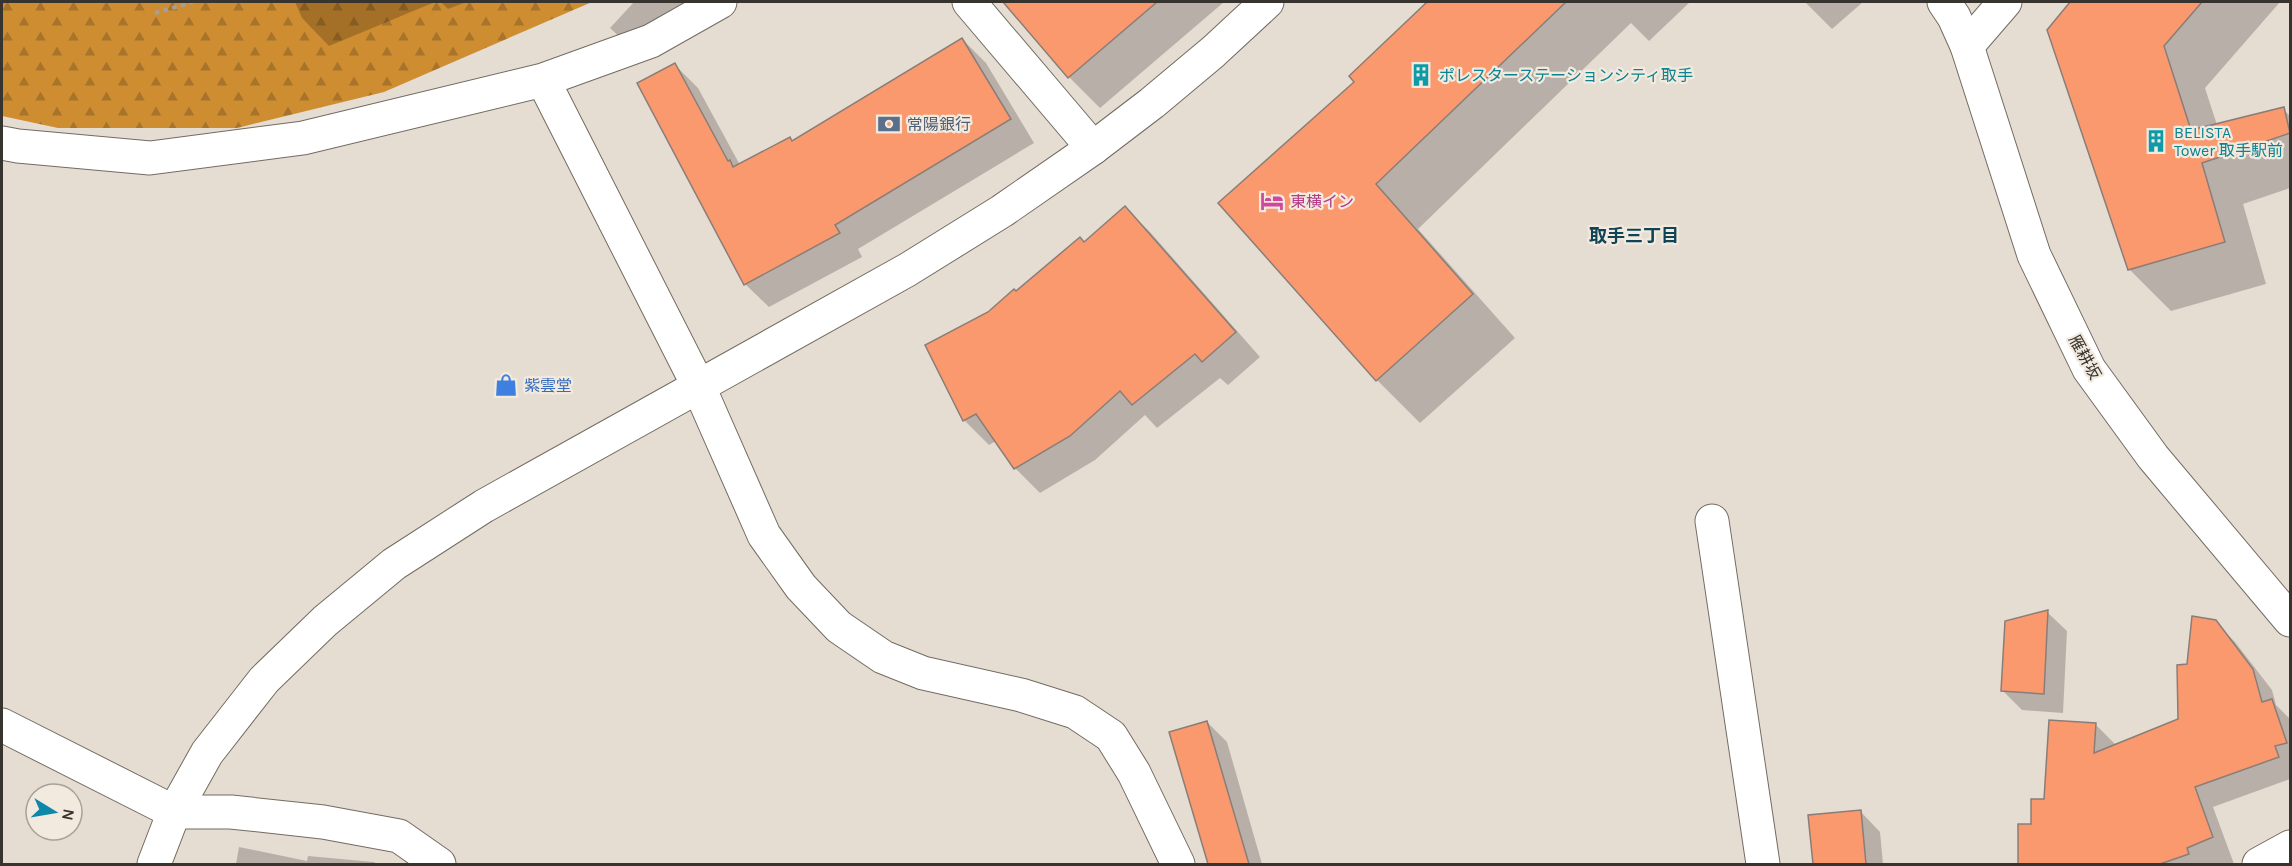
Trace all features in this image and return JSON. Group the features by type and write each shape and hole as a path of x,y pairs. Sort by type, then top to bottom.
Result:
{"street":[{"path":"2,143 150,158 303,138 543,80 651,41 720,2"},
{"path":"969,2 1092,148"},
{"path":"154,864 174,812 207,753 264,680 325,621 394,564 484,506 907,270 1002,211 1152,103 1267,2"},
{"name":"雁耕坂","path":"1944,2 1954,17 1967,46 2034,255 2089,369 2153,457 2290,620"},
{"path":"1967,46 2005,2"},
{"path":"543,80 698,385 764,535 801,587 839,627 883,657 923,673 1021,695 1075,712 1112,736 1134,773 1178,864"},
{"path":"1712,521 1763,864"},
{"path":"2,725 174,812 231,812 323,822 399,836 439,864"},
{"path":"2259,864 2290,848"}],"path":[{"path":"155,13 193,2"}],"green space":[{"path":"2,2 592,2 384,92 237,128 58,128 2,116"}],"building":[{"path":"1003,2 1157,2 1068,78"},
{"path":"1427,2 1566,2 1376,184 1473,294 1376,381 1218,203 1354,82 1349,76"},
{"name":"BELISTA Tower 取手駅前","path":"2070,2 2202,2 2164,46 2191,130 2284,107 2290,133 2202,163 2225,242 2128,270 2047,30"},
{"path":"962,38 1011,119 835,225 840,233 744,285 637,83 675,63 733,167 790,137 792,141"},
{"path":"1125,206 1236,332 1202,362 1195,354 1132,405 1120,391 1070,436 1014,469 976,414 963,421 925,345 988,312 1080,237 1084,242"},
{"path":"2048,610 2044,694 2001,691 2005,621"},
{"path":"2192,616 2216,620 2253,669 2262,702 2272,699 2287,743 2275,746 2279,757 2195,787 2213,837 2187,848 2189,854 2160,864 2018,864 2018,824 2031,824 2031,799 2044,799 2049,720 2096,723 2094,753 2178,719 2177,665 2187,664"},
{"path":"1207,721 1249,864 1208,864 1169,732"},
{"path":"1861,810 1866,864 1813,864 1808,815"}],"place":[{"name":"ポレスターステーションシティ取手","path":"1421,75"},
{"name":"常陽銀行","path":"889,124"},
{"name":"BELISTA Tower 取手駅前","path":"2156,141"},
{"name":"東横イン","path":"1272,201"},
{"name":"紫雲堂","path":"506,385"}],"district":[{"name":"取手三丁目","path":"1634,236"}]}
